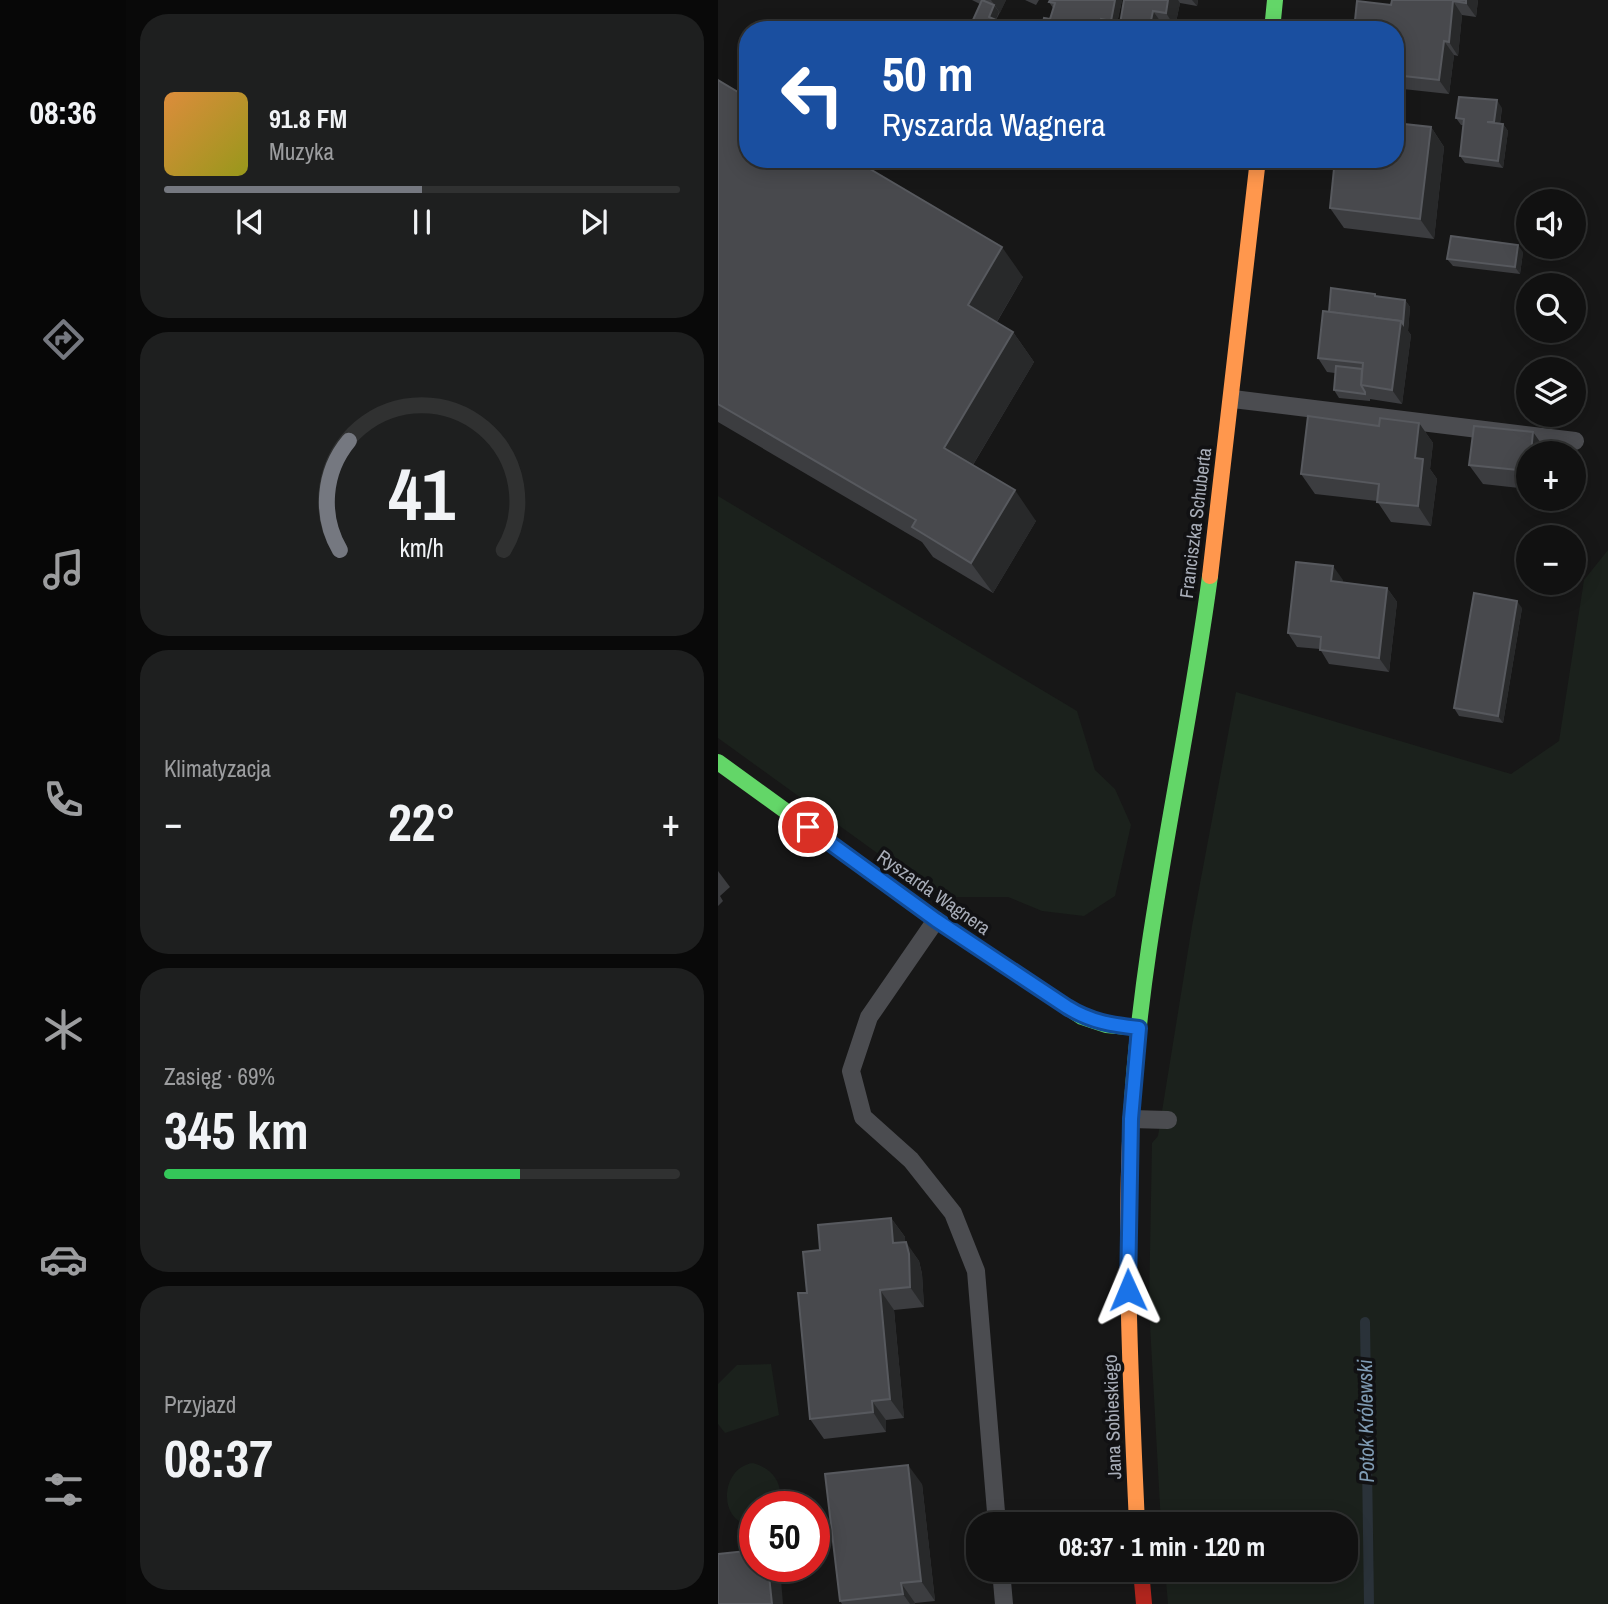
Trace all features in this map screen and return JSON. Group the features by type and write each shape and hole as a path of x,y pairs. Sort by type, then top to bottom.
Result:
{"main road":[{"path":"1273,21 1275,0"},
{"name":"Franciszka Schuberta","path":"1160,890 1199,654 1232,399 1257,168"},
{"name":"Ryszarda Wagnera","path":"718,762 936,920 1082,1017 1106,1025 1139,1028"},
{"name":"Jana Sobieskiego","path":"1137,1512 1127,1263 1131,1119 1139,1028 1160,890"},
{"path":"1142,1582 1144,1604"}],"lane":[{"path":"1232,399 1567,441"},
{"path":"936,920 869,1017 851,1071 863,1117 910,1160 953,1213 976,1271 996,1512"},
{"path":"1131,1119 1168,1120"},
{"path":"1003,1582 1004,1604"}],"shaded area":[{"path":"718,496 1077,711 1095,770 1115,789 1131,825 1115,896 1084,916 1042,911 1008,897 954,897 931,892 718,738"},
{"path":"1608,550 1608,1604 1168,1604 1166,1582 1358,1582 1358,1512 1160,1512 1149,1307 1152,1143 1158,1136 1192,926 1236,692 1511,774 1559,741 1582,595 1586,595 1586,578"},
{"path":"771,1364 779,1415 725,1433 718,1424 718,1384 737,1365"},
{"path":"753,1463 767,1469 776,1479 780,1491 739,1491 739,1520 729,1508 727,1497 728,1485 733,1475 742,1467"}],"building":[{"path":"982,0 994,5 989,17 998,21 954,21 973,20"},
{"path":"1115,0 1111,21 1043,21 1044,18 1050,19 1055,3 1049,2"},
{"path":"1124,0 1168,0 1166,13 1153,11 1151,21 1120,21"},
{"path":"1392,0 1466,0 1466,3 1453,1 1449,42 1444,41 1439,80 1404,76 1404,21 1355,21 1357,1 1391,5"},
{"path":"718,80 739,93 739,168 868,168 1002,247 968,305 1013,332 944,448 1015,490 971,563 912,527 916,520 718,404"},
{"path":"1459,97 1497,100 1494,122 1487,122 1503,124 1498,161 1460,156 1464,119 1456,118"},
{"path":"1404,124 1431,127 1420,219 1330,208 1334,168 1404,168"},
{"path":"1451,236 1516,245 1515,267 1447,259"},
{"path":"1331,288 1405,300 1403,324 1401,321 1329,312"},
{"path":"1323,311 1401,321 1392,390 1361,385 1363,363 1318,358"},
{"path":"1336,366 1362,369 1361,385 1365,394 1334,390"},
{"path":"1308,416 1379,426 1380,418 1419,423 1415,458 1423,459 1418,506 1377,502 1379,484 1301,474"},
{"path":"1474,426 1533,432 1532,441 1516,441 1516,470 1469,465"},
{"path":"1296,562 1333,566 1331,581 1387,588 1379,658 1320,650 1321,637 1288,633"},
{"path":"1474,593 1517,601 1498,716 1454,708"},
{"path":"891,1218 893,1243 906,1242 910,1287 880,1290 890,1399 872,1401 873,1412 810,1419 798,1293 807,1293 803,1252 820,1250 818,1225"},
{"path":"908,1465 921,1581 901,1583 903,1594 840,1601 830,1516 830,1491 827,1491 825,1474"},
{"path":"739,1552 739,1582 770,1582 772,1604 718,1604 718,1554"}],"waterway":[{"name":"Potok Królewski","path":"1365,1322 1369,1604"}],"traffic: fast":[{"path":"1273,21 1275,0"},
{"path":"1131,1119 1144,982 1210,576"},
{"path":"718,762 936,920 1082,1017 1106,1025 1139,1028"}],"traffic: slow":[{"path":"1210,576 1257,168"},
{"path":"1131,1119 1128,1271 1137,1512"}],"traffic: jam":[{"path":"1142,1582 1144,1604"}],"route":[{"path":"808,827 936,920 1082,1017 1106,1025 1139,1028 1131,1119 1128,1290"}]}
